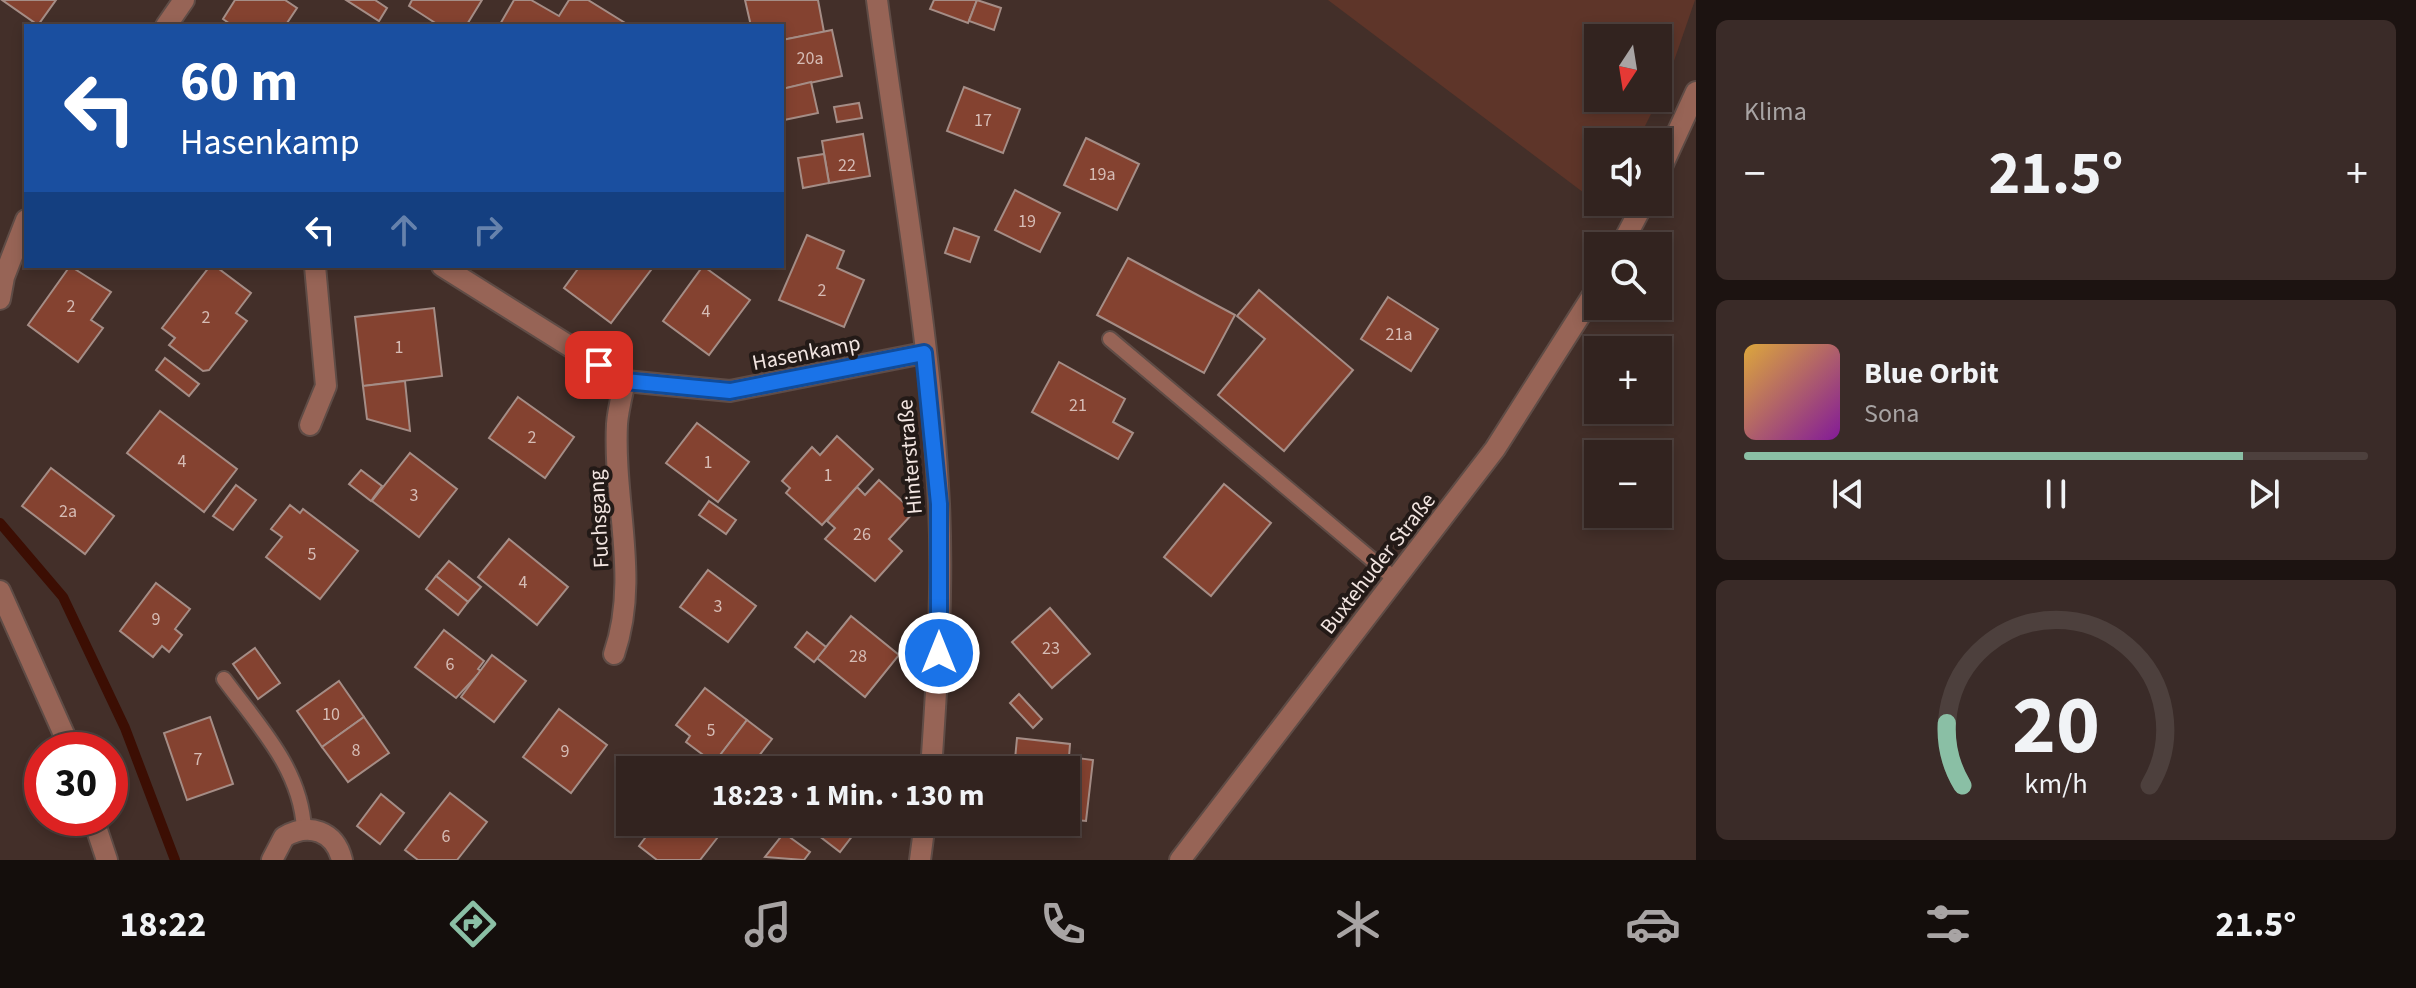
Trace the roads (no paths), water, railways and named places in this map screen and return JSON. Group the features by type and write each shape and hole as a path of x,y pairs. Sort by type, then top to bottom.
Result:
{"street":[{"path":"167,24 184,0"},
{"name":"Hinterstraße","path":"877,0 924,353 939,504 939,653 932,756"},
{"path":"1672,150 1692,114 1696,92"},
{"path":"0,299 24,226"},
{"path":"310,425 326,386 315,268"},
{"name":"Hasenkamp","path":"445,268 625,381 730,391 924,353"},
{"name":"Buxtehuder Straße","path":"1180,860 1503,437 1584,309"},
{"name":"Fuchsgang","path":"614,654 625,624 625,539 617,424 625,381"},
{"path":"0,591 63,732"},
{"path":"272,860 284,837 304,829 325,833 333,840 342,860"},
{"path":"99,836 107,860"},
{"path":"920,860 923,836"}],"lane":[{"path":"1110,339 1395,579"},
{"path":"224,679 291,773 303,803 304,829"}],"waterway":[{"path":"0,523 63,597 125,728 175,860"}]}
